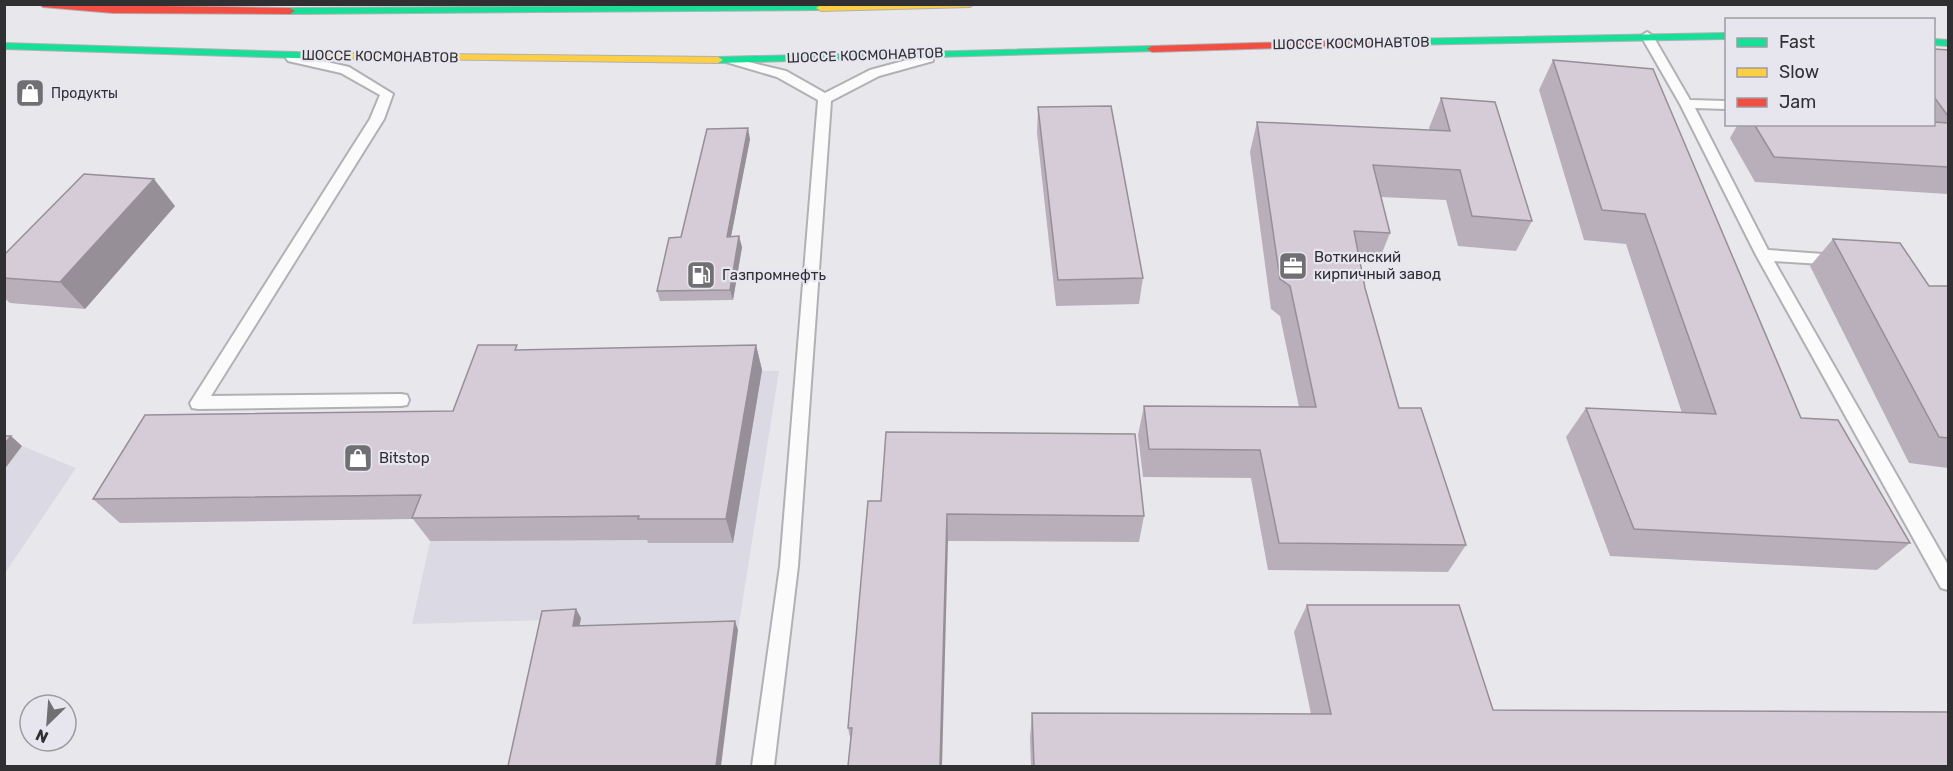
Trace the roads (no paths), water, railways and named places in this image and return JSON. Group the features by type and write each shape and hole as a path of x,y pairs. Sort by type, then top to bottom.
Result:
{"main road":[{"path":"43,4 113,10 421,8 824,10 970,4"},
{"name":"ШОССЕ КОСМОНАВТОВ","path":"4,46 276,56 708,60 1647,36 1725,36"}],"lane":[{"path":"1647,36 1686,104 1763,255 1948,582"},
{"path":"764,766 789,566 825,99 847,83 876,70 958,53"},
{"path":"276,56 345,70 387,94 376,119 198,403 401,400"},
{"path":"708,60 742,63 774,71 802,83 825,99"},
{"path":"1686,104 1725,105"},
{"path":"1763,255 1856,261"}],"place":[{"name":"Продукты","path":"30,93"},
{"name":"Воткинский кирпичный завод","path":"1293,266"},
{"name":"Газпромнефть","path":"701,275"},
{"name":"Bitstop","path":"358,458"}]}
